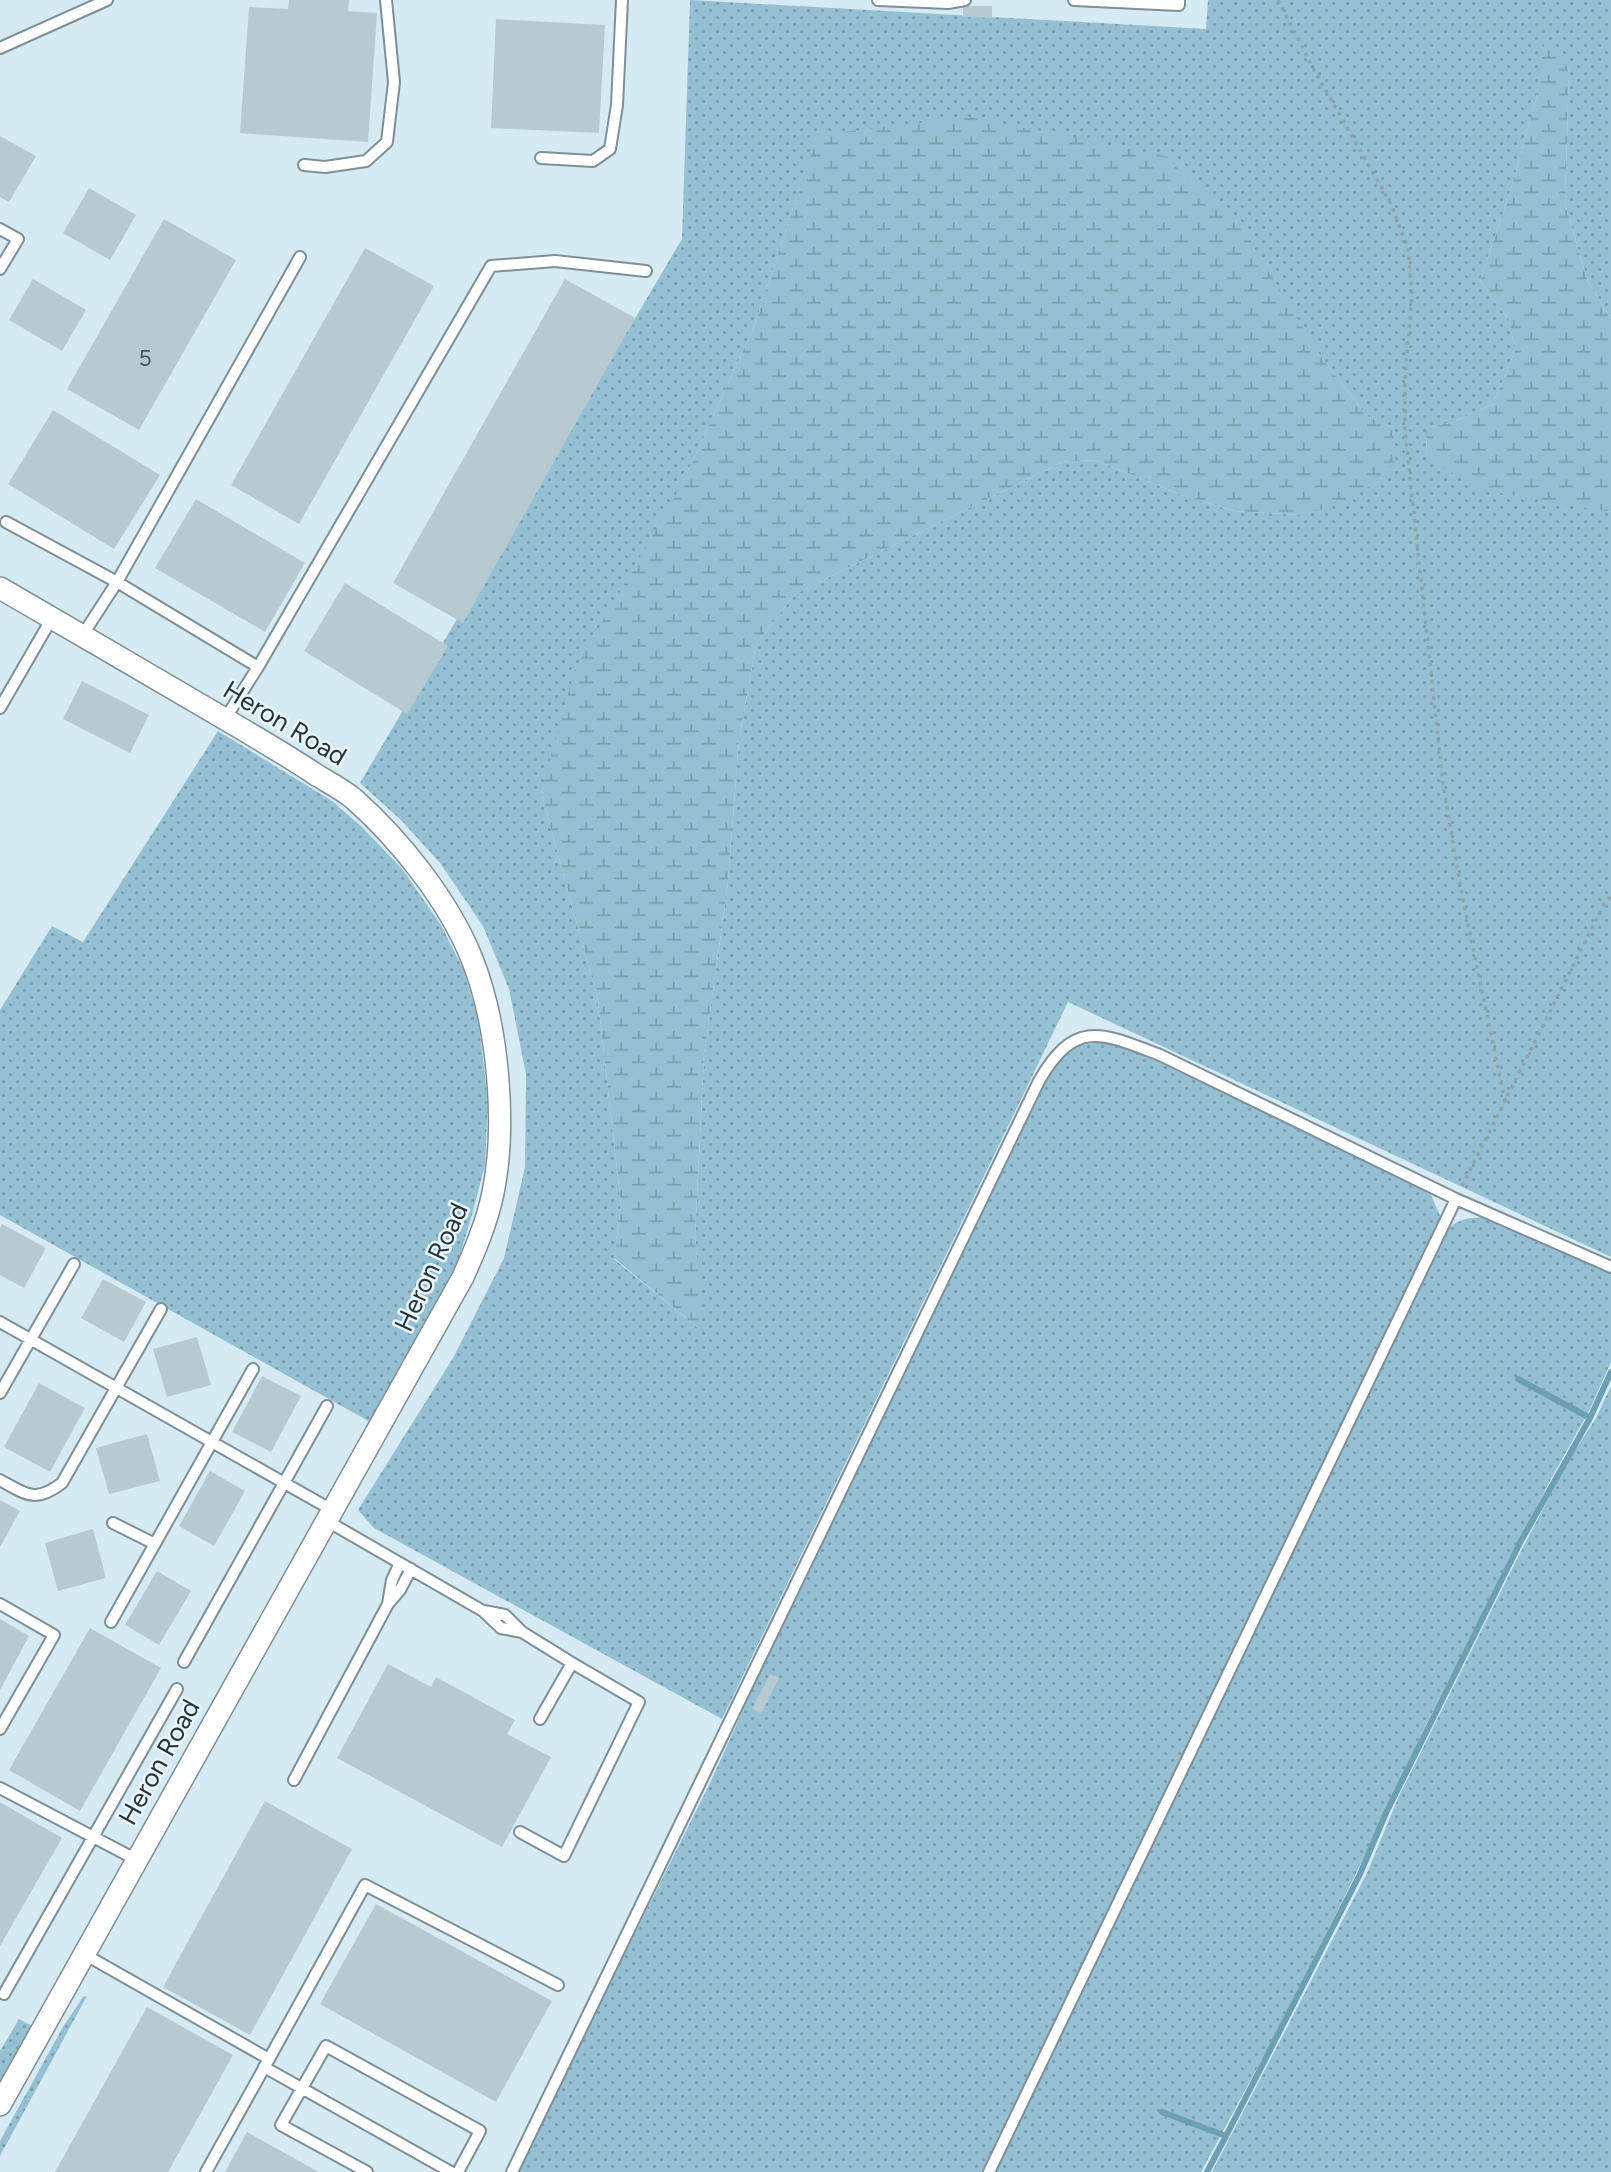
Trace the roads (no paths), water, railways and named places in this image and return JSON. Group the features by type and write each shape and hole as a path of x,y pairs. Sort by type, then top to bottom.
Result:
{"street":[{"name":"Heron Road","path":"0,588 351,796 401,848 428,881 472,959 495,1050 500,1099 494,1192 463,1277 0,2105"}],"lane":[{"path":"0,48 107,0"},
{"path":"304,165 325,167 366,161 387,142 394,82 386,0"},
{"path":"541,158 593,161 610,149 617,105 622,0"},
{"path":"878,0 948,3 965,0"},
{"path":"1074,0 1179,5 1179,0"},
{"path":"0,229 18,239 0,269"},
{"path":"82,636 117,582 300,257"},
{"path":"225,719 258,667 491,266 555,261 646,271"},
{"path":"6,522 117,582 258,667"},
{"path":"0,708 52,618"},
{"path":"512,2172 1052,1058 1069,1044 1093,1035 1110,1036 1160,1055 1611,1266"},
{"path":"989,2172 1459,1194"},
{"path":"0,1393 74,1264"},
{"path":"0,1480 26,1494 39,1496 49,1493 62,1483 161,1309"},
{"path":"0,1322 285,1482 329,1516 400,1563 483,1611 501,1629 522,1632 639,1702 564,1856 520,1832"},
{"path":"111,1622 253,1369"},
{"path":"184,1662 327,1406"},
{"path":"113,1523 155,1544"},
{"path":"388,1604 391,1580 400,1563"},
{"path":"294,1780 388,1604 400,1590 411,1569"},
{"path":"0,1604 54,1634 0,1729"},
{"path":"540,1719 572,1663"},
{"path":"4,1994 177,1689"},
{"path":"0,1788 136,1860"},
{"path":"206,2172 365,1885 558,1985"},
{"path":"84,1954 267,2063 302,2088 451,2172"},
{"path":"367,2172 281,2125 326,2046 480,2131 458,2172"}],"waterway":[{"path":"1590,1418 1611,1372"},
{"path":"1226,2136 1360,1874 1386,1813 1521,1541 1590,1418 1518,1379"},
{"path":"1162,2112 1226,2136 1207,2172"}]}
